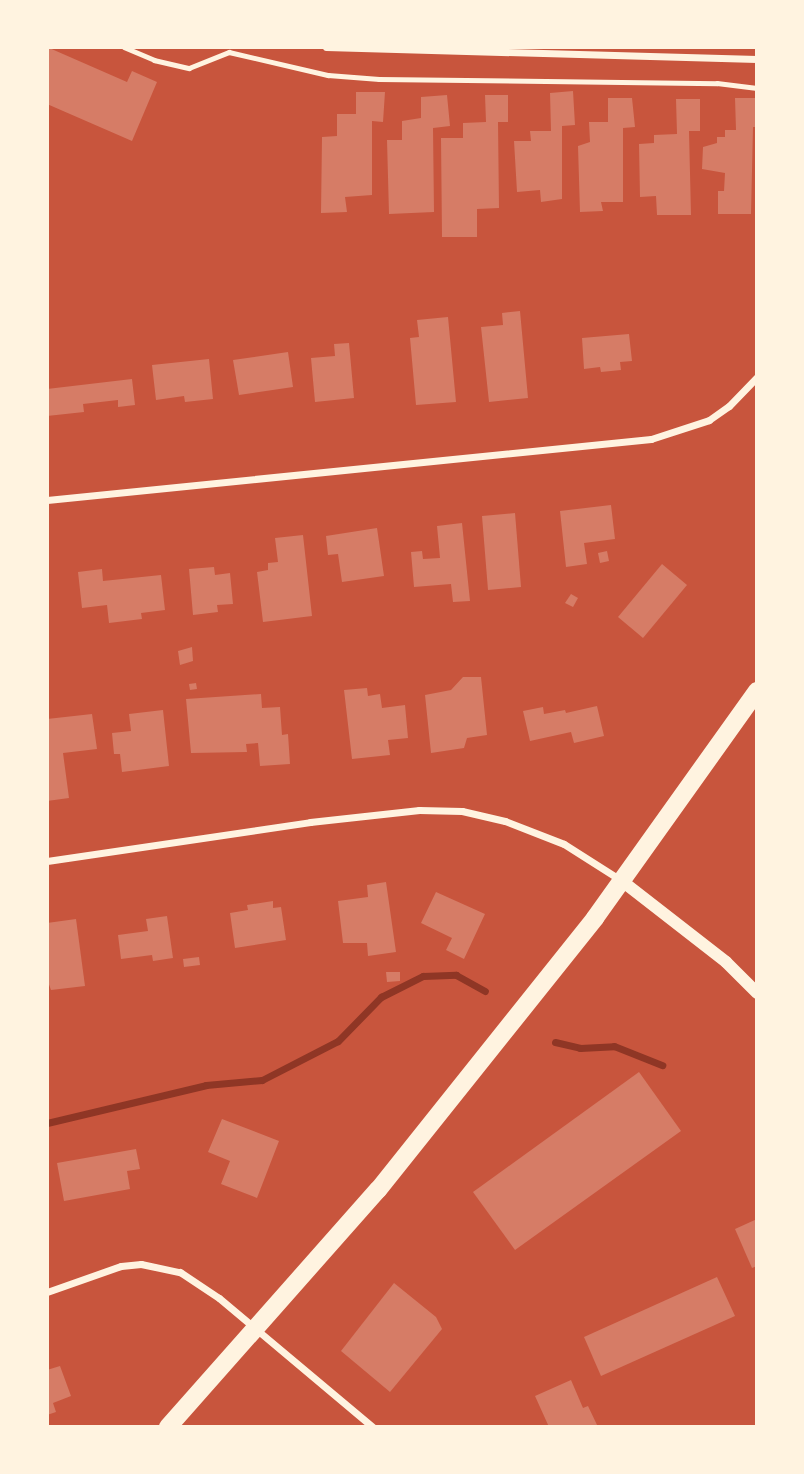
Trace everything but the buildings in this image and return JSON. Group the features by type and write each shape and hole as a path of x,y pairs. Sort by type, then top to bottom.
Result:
{"main road":[{"path":"168,1427 257,1330 378,1190 595,918 757,691"}],"street":[{"path":"326,47 757,59"},
{"path":"47,500 652,439 709,420 729,406 757,377"},
{"path":"47,861 310,822 419,810 463,811 505,821 564,844 621,881 726,962 757,993"},
{"path":"47,1292 103,1270 141,1264 180,1272 219,1298 373,1427"}],"path":[{"path":"124,47 154,60 189,68 229,52 328,75 379,79 705,82 757,88"}],"waterway":[{"path":"47,1123 206,1085 262,1080 338,1041 381,997 423,976 456,975 485,991"},
{"path":"555,1042 580,1048 614,1046 662,1065"}]}
